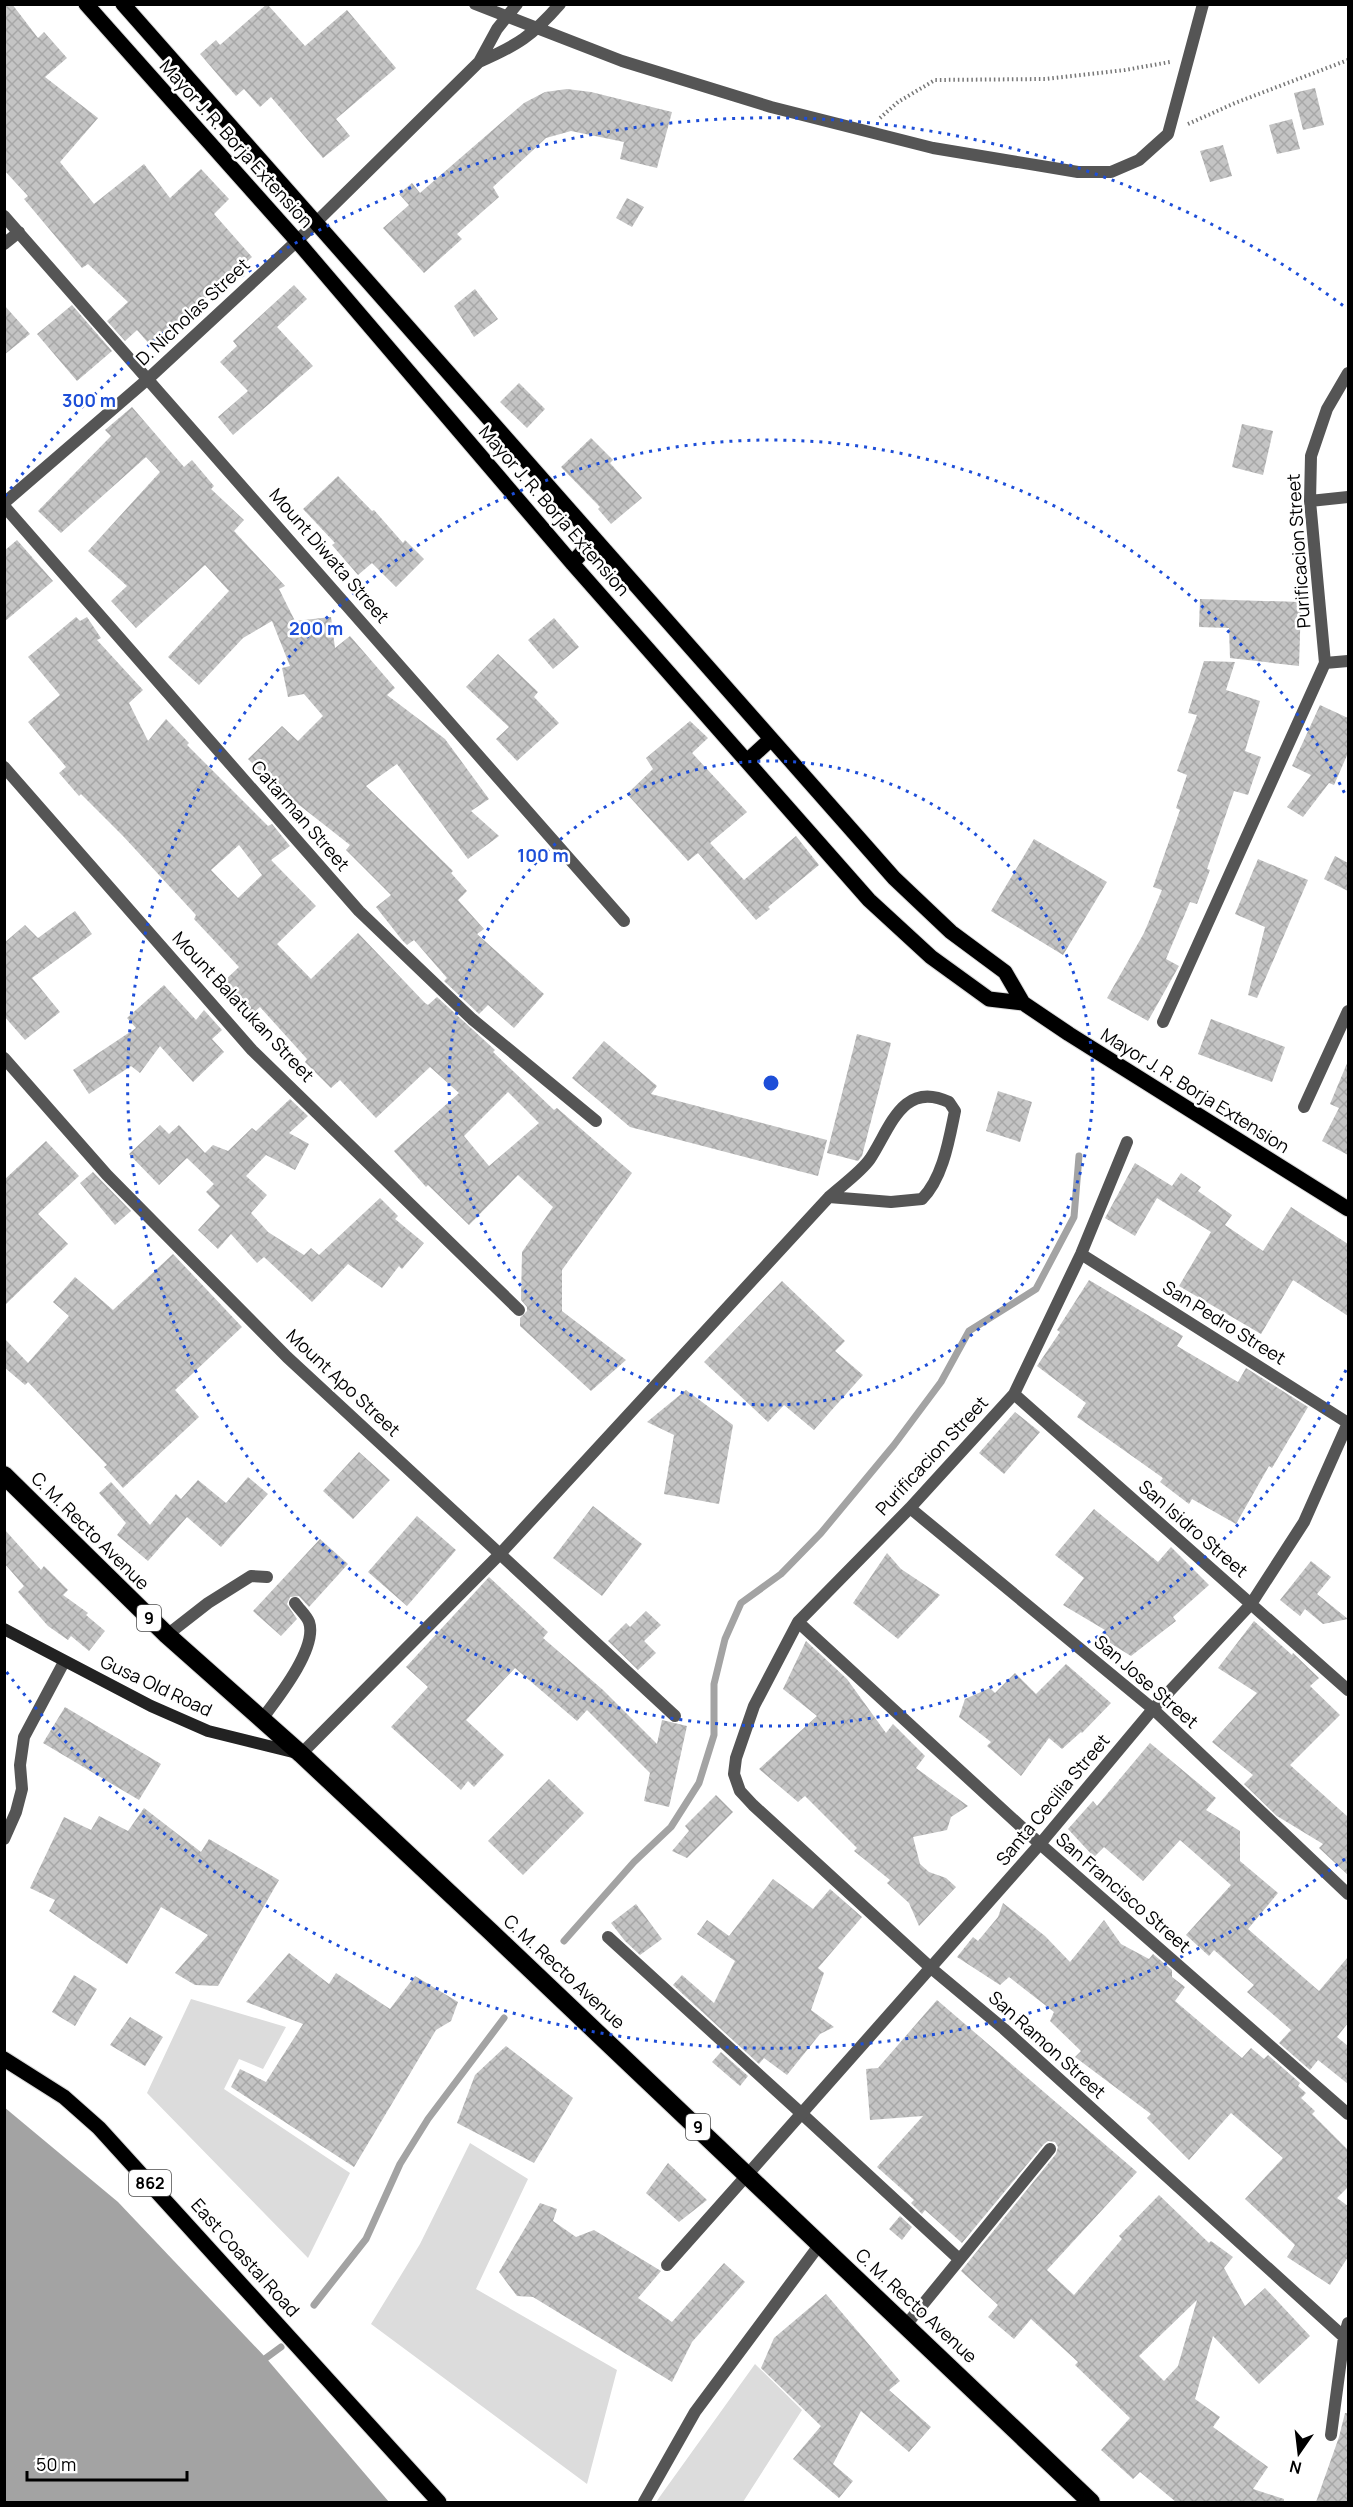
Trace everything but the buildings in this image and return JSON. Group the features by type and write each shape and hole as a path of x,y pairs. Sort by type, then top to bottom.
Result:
{"highway":[{"name":"C. M. Recto Avenue","path":"4,1475 167,1635 301,1754 748,2174 1092,2502"}],"main road":[{"name":"Mayor J. R. Borja Extension","path":"86,4 297,241 572,563 869,900 931,957 989,999 1023,1003"},
{"name":"Mayor J. R. Borja Extension","path":"123,4 894,878 951,932 1005,972 1023,1003 1348,1209"},
{"path":"572,563 595,539"},
{"path":"747,761 771,739"},
{"name":"East Coastal Road","path":"4,2059 64,2097 99,2128 439,2502"}],"street":[{"path":"475,4 537,30 622,61 771,107 933,148 1078,172 1111,172 1139,160 1168,134 1203,4"},
{"path":"479,62 497,29 517,4"},
{"path":"479,62 513,48 537,30 560,4"},
{"name":"D. Nicholas Street","path":"4,504 149,378 297,241 479,62"},
{"name":"Mount Diwata Street","path":"4,216 149,378 624,921"},
{"path":"4,244 19,232"},
{"name":"Purificacion Street","path":"1325,663 1310,501 1311,456 1327,409 1348,373"},
{"path":"1310,501 1348,497"},
{"name":"Catarman Street","path":"4,504 360,911 472,1019 596,1121"},
{"path":"1163,1022 1325,663 1348,661"},
{"name":"Mount Balatukan Street","path":"4,767 252,1050 519,1310"},
{"path":"1304,1107 1348,1011"},
{"name":"Mount Apo Street","path":"4,1058 107,1175 279,1349 675,1716"},
{"path":"301,1754 499,1555 829,1197 869,1161 897,1111 915,1099 930,1096 949,1102 955,1111 950,1137 932,1190 922,1199 891,1202 829,1197"},
{"name":"Purificacion Street","path":"734,1774 736,1758 754,1706 798,1622 909,1508 1014,1394 1081,1254 1128,1142"},
{"name":"San Pedro Street","path":"1081,1254 1348,1423"},
{"name":"San Isidro Street","path":"1014,1394 1348,1689"},
{"name":"Santa Cecilia Street","path":"667,2265 1040,1844 1154,1709 1251,1604 1304,1522 1348,1423"},
{"name":"San Jose Street","path":"909,1508 1154,1709 1348,1894"},
{"path":"167,1635 207,1603 251,1576 267,1577"},
{"path":"262,1719 297,1671 309,1638 309,1623 295,1603"},
{"name":"San Francisco Street","path":"798,1622 1040,1844 1348,2114"},
{"name":"Gusa Old Road","path":"4,1629 151,1706 208,1731 301,1754"},
{"path":"4,1839 16,1812 22,1789 20,1765 24,1737 64,1662"},
{"name":"San Ramon Street","path":"734,1774 740,1791 747,1798 931,1968 1004,2029 1344,2337"},
{"path":"608,1937 959,2259"},
{"path":"906,2325 1050,2149"},
{"path":"644,2502 695,2412 820,2244"},
{"path":"1331,2435 1344,2337 1348,2323"}],"path":[{"path":"865,132 898,102 935,80 1045,79 1125,70 1189,58"},
{"path":"1168,134 1235,103 1348,60"}],"shaded area":[{"path":"191,1999 286,2027 263,2069 239,2059 224,2089 350,2173 308,2258 147,2093"},
{"path":"4,2107 118,2202 266,2358 389,2502 5,2502"},
{"path":"470,2143 528,2179 476,2289 617,2370 587,2484 371,2324 420,2244"},
{"path":"755,2364 802,2410 743,2502 656,2502"}],"waterway":[{"path":"564,1941 634,1862 671,1827 699,1783 714,1735 714,1684 725,1639 741,1603 781,1574 821,1533 894,1445 941,1382 969,1331 1036,1289 1074,1217 1079,1156"},
{"path":"314,2305 366,2239 400,2164 428,2119 504,2018"},
{"path":"266,2358 281,2347"}]}
